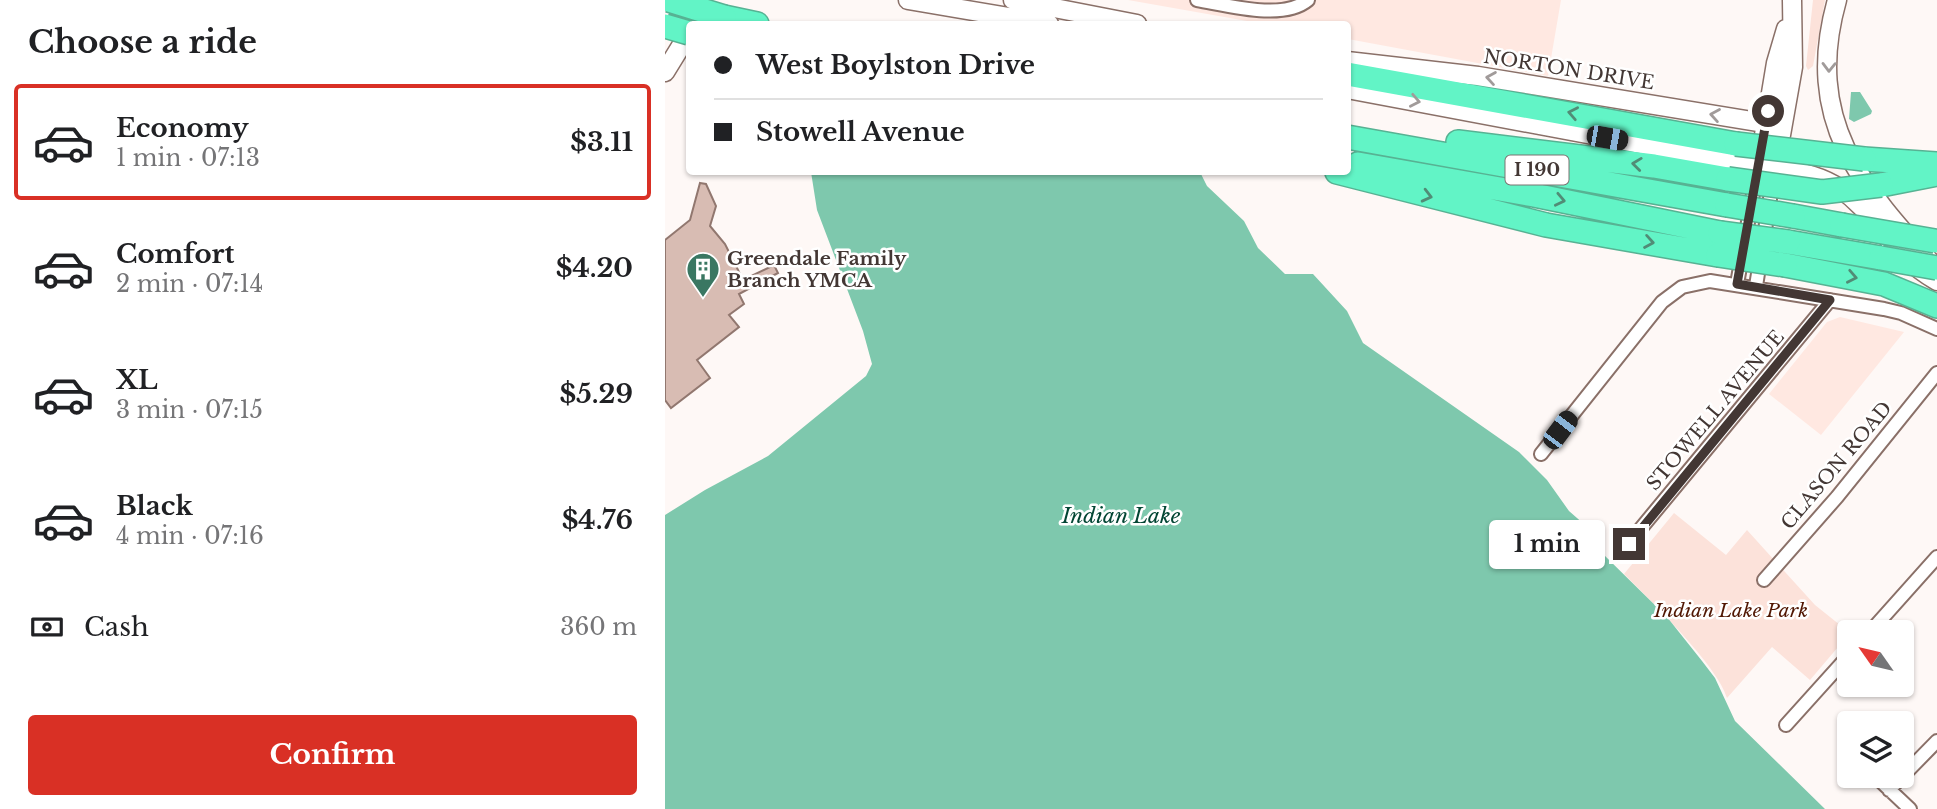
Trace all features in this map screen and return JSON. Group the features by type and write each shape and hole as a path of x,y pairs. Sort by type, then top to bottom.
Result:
{"highway":[{"path":"670,0 717,8 750,21"},
{"path":"665,26 686,32"},
{"path":"1351,75 1736,144 1864,159 1937,164"},
{"path":"1351,130 1642,164 1822,192 1881,185 1937,174"},
{"name":"I 190","path":"1351,138 1936,242"},
{"name":"I 190","path":"1351,164 1534,195 1719,244 1788,242 1937,268"},
{"path":"1349,175 1546,225 1719,244 1785,265 1884,284 1937,306"}],"main road":[{"path":"665,38 690,0"},
{"path":"908,0 1031,21"},
{"path":"1013,0 1122,21"},
{"path":"1837,0 1831,24 1829,88 1840,141 1861,180 1937,268"},
{"path":"1831,24 1846,0"},
{"path":"1766,167 1774,124 1793,67 1792,6"},
{"path":"699,21 717,8"},
{"path":"665,72 686,38"},
{"name":"NORTON DRIVE","path":"1351,61 1478,76 1774,124"},
{"path":"1351,90 1814,174 1845,189 1914,264 1937,281"}],"street":[{"path":"1197,0 1267,10 1291,8 1308,0"},
{"path":"1737,284 1766,167"},
{"path":"1756,286 1766,167"},
{"path":"1541,454 1667,297 1692,284 1710,281 1756,286 1901,313 1937,329"},
{"name":"STOWELL AVENUE","path":"1629,544 1830,300"},
{"name":"CLASON ROAD","path":"1763,580 1837,497 1937,373"},
{"path":"1881,620 1937,557"},
{"path":"1786,724 1837,668"},
{"path":"1910,809 1889,790 1937,741"}],"shaded area":[{"path":"1128,0 1561,0 1548,76 1351,40 1351,21 1247,21"},
{"path":"1840,317 1904,332 1821,435 1769,394 1827,322"}],"green space":[{"path":"1813,0 1825,0 1813,66 1808,70 1806,66"},
{"name":"Indian Lake Park","path":"1674,513 1726,555 1747,530 1815,605 1837,623 1837,648 1810,680 1772,647 1727,698 1711,669 1697,652 1624,574"}],"water":[{"path":"1851,92 1860,92 1872,111 1854,122 1849,119"},
{"name":"Indian Lake","path":"811,175 1202,175 1207,186 1244,221 1258,248 1285,274 1313,274 1347,311 1363,343 1519,452 1547,480 1569,511 1585,525 1602,553 1667,617 1702,661 1715,678 1735,721 1825,809 665,809 665,515 768,456 866,376 872,364 863,331 817,210"}],"building":[{"name":"Greendale Family Branch YMCA","path":"700,183 706,184 716,206 710,226 725,244 743,280 774,265 778,273 739,294 744,304 729,315 739,327 697,360 710,378 671,408 665,400 665,240 690,220"}],"place":[{"name":"Greendale Family Branch YMCA","path":"703,299"}],"route":[{"path":"1629,544 1830,300 1737,284 1768,111"}]}
